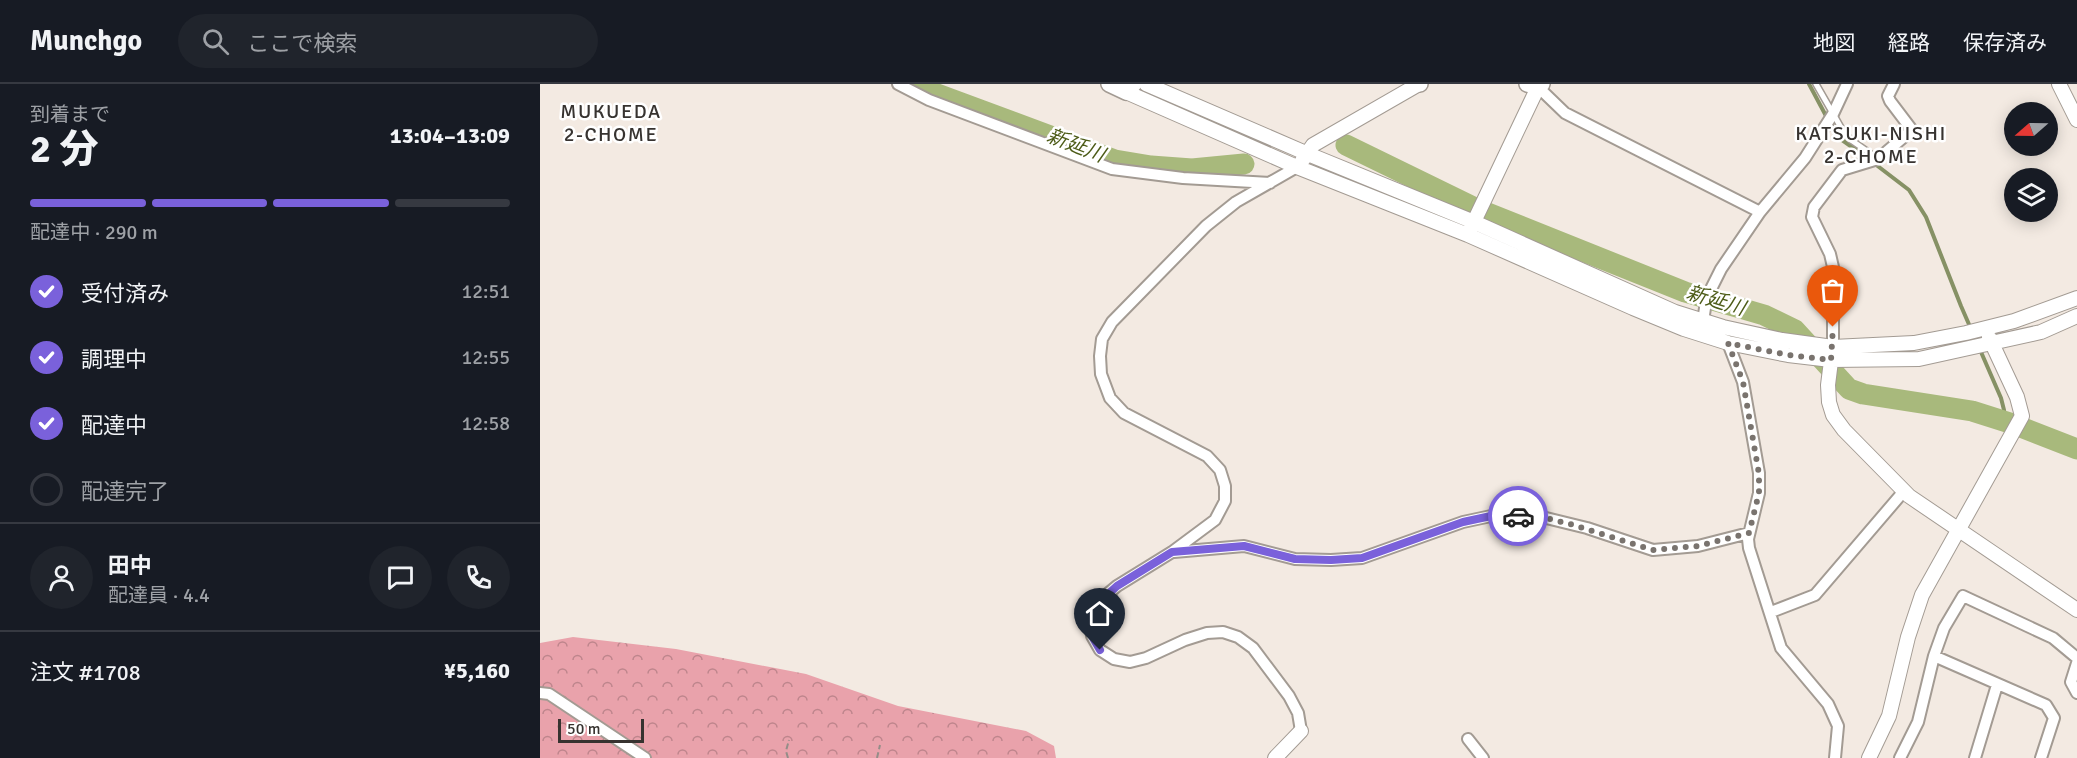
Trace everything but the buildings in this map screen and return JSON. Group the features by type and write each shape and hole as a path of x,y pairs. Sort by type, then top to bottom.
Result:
{"main road":[{"path":"1109,84 1130,88"}],"street":[{"path":"898,84 929,100 1112,169 1183,178 1270,183"},
{"path":"1146,84 1471,228 1675,312 1728,343 1788,355 1832,354 1918,359 2041,332 2077,316"},
{"path":"1275,758 1301,731 1298,712 1289,696 1253,648 1238,637 1223,632 1207,633 1185,640 1146,658 1130,662 1114,659 1100,650 1092,636 1090,619 1095,606 1117,586 1172,552 1215,520 1225,501 1225,486 1220,470 1207,456 1124,413 1110,398 1101,374 1102,339 1112,322 1206,226 1236,202 1297,167 1312,145 1419,84"},
{"path":"1702,328 1710,291 1721,269 1760,212 1805,158 1833,114 1848,84"},
{"path":"1894,84 1888,96 1912,130 1878,159 1842,170 1814,207 1812,217 1830,254 1833,267 1832,354 1828,385 1829,402 1833,415 1844,430 1904,491 2077,610"},
{"path":"2059,84 2077,120"},
{"path":"1471,228 1536,85 1565,113 1760,212"},
{"path":"1130,88 1297,167 1471,228"},
{"path":"1702,328 1782,340 1832,354 1914,343 1985,328 2014,321 2077,298"},
{"path":"1869,758 1889,716 1908,637 1922,595 2022,416 2017,397 1985,328"},
{"path":"1728,343 1743,382 1759,474 1759,493 1749,533 1749,548 1781,648 1828,704 1838,726 1835,758"},
{"path":"1771,612 1815,596 1904,491"},
{"path":"1172,552 1244,546 1295,559 1362,558 1463,522 1491,516 1538,516 1587,528 1653,550 1698,546 1749,533"},
{"path":"1900,758 1918,722 1934,656 1944,628 1963,596 2053,638 2077,658"},
{"path":"1934,656 2046,705 2054,718 2041,758"},
{"path":"2077,663 2071,682 2077,693"},
{"path":"1975,758 1997,685"},
{"path":"540,693 549,694 645,758"},
{"path":"1468,739 1483,758"}],"lane":[{"path":"1816,84 1851,140 1878,159"}],"path":[{"path":"788,758 786,752 789,740"},
{"path":"877,758 880,745"}],"green space":[{"path":"573,637 676,649 806,674 898,706 1026,731 1054,746 1056,758 540,758 540,643"}],"waterway":[{"name":"新延川","path":"915,84 1115,160 1192,169 1244,164"},
{"path":"1809,84 1833,129 1842,140 1869,159"},
{"name":"新延川","path":"1346,145 1475,208 1685,292 1764,315 1795,330 1849,389 1863,394 1972,411 2077,449"},
{"path":"1875,164 1909,190 1926,217 2001,398 2005,421"}],"way so far":[{"path":"1518,516 1538,516 1587,528 1653,550 1698,546 1749,533 1759,493 1759,474 1743,382 1728,343 1788,355 1831,360 1833,327"}],"district":[{"name":"MUKUEDA 2-CHOME","path":"611,122"},
{"name":"KATSUKI-NISHI 2-CHOME","path":"1871,144"}],"route":[{"path":"1100,650 1092,636 1090,619 1095,606 1117,586 1172,552 1244,546 1295,559 1362,558 1463,522 1491,516 1518,516"}]}
